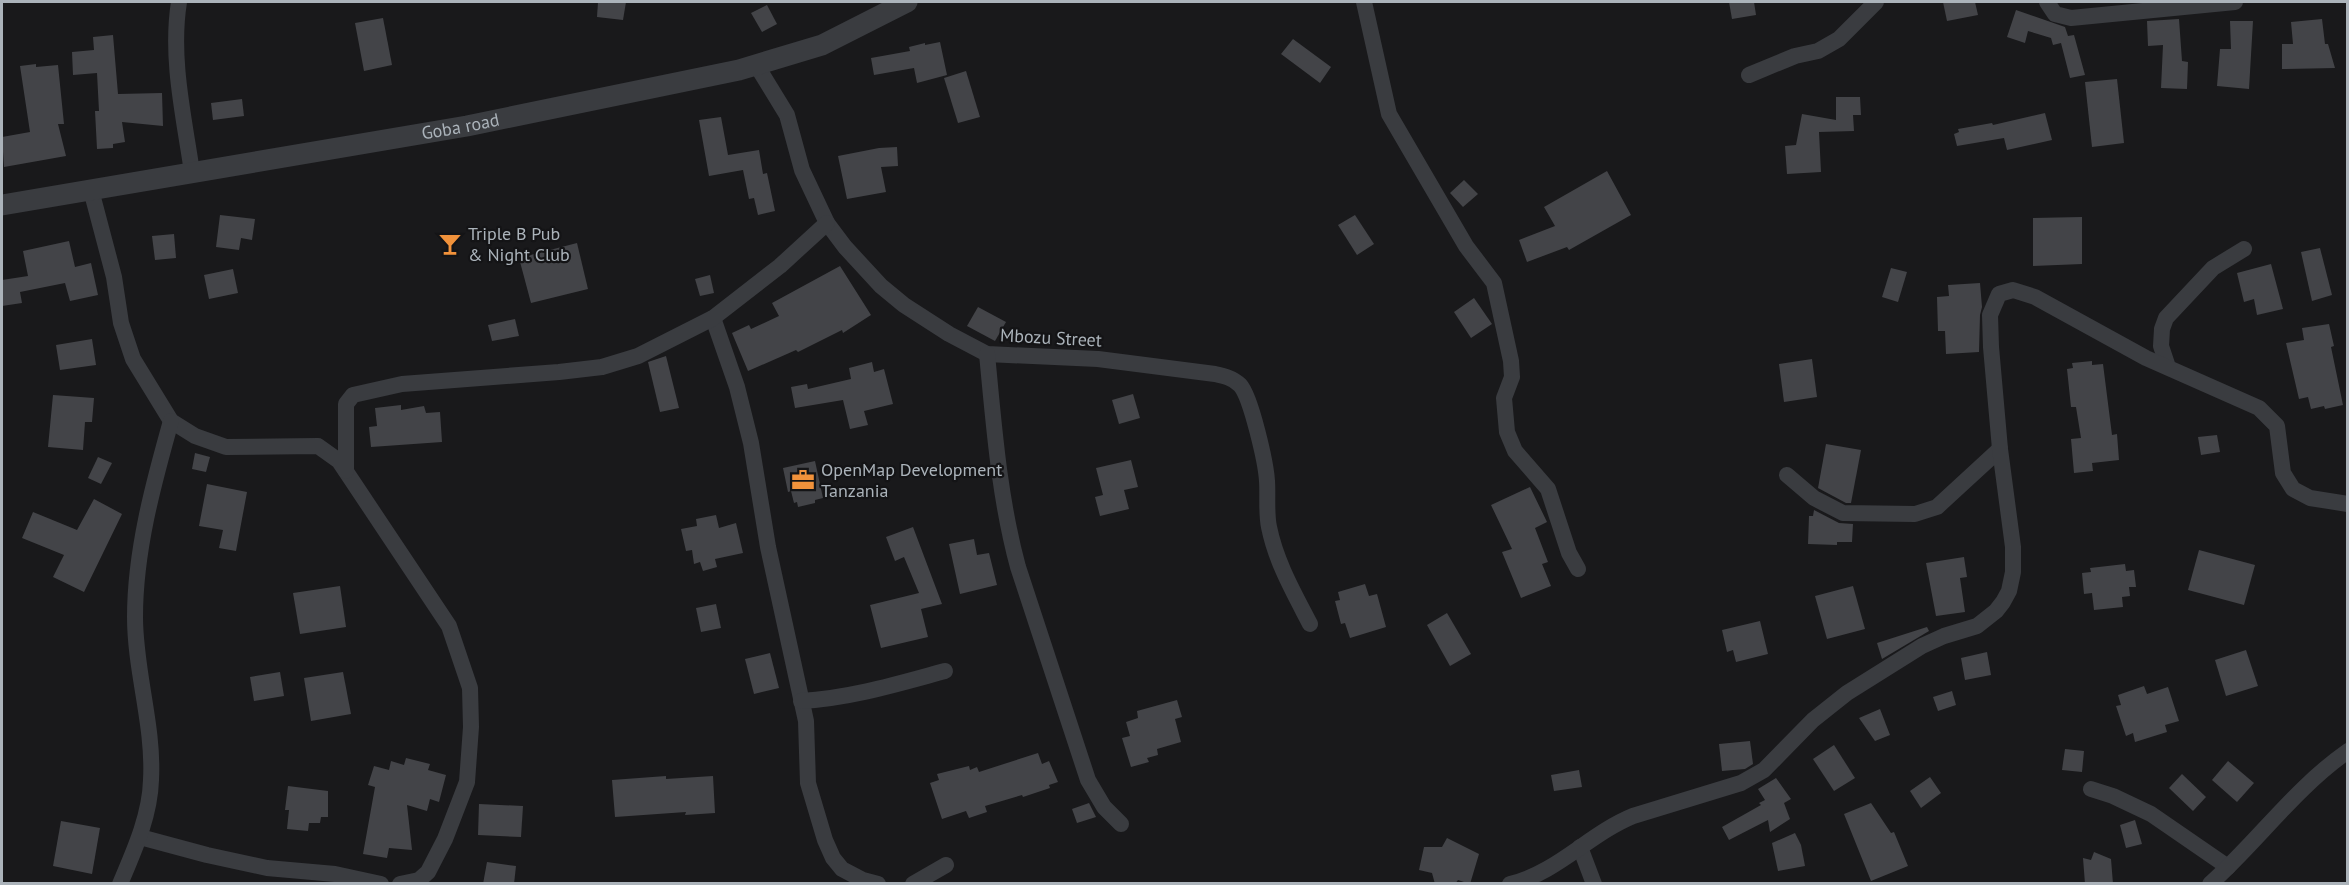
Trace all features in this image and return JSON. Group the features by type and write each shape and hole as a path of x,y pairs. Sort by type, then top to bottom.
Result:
{"street":[{"path":"179,2 177,72 192,172"},
{"name":"Goba road","path":"2,205 467,126 757,66 822,45 907,2"},
{"path":"1364,2 1389,114 1466,246 1494,283 1511,361 1512,377 1504,398 1508,432 1515,451 1548,489 1569,553 1578,569"},
{"path":"1749,75 1796,56 1818,51 1839,39 1876,2"},
{"path":"2047,2 2055,14 2072,18 2235,2"},
{"name":"Mbozu Street","path":"757,66 787,116 802,170 827,223 845,247 881,286 904,305 949,334 987,354 1109,361 1215,374 1230,378 1239,385 1249,404 1267,479 1269,526 1280,564 1310,624"},
{"path":"91,190 114,277 121,323 134,358 171,421 195,436 226,447 318,446 339,461 450,626 470,688 471,728 466,782 445,839 428,872 419,880 400,884"},
{"path":"346,471 346,404 352,395 402,384 602,367 638,356 713,318 780,267 827,223"},
{"path":"2168,367 2161,346 2162,329 2166,318 2213,268 2244,249"},
{"path":"1510,884 1566,859 1616,823 1742,783 1764,770 1813,720 1847,693 1922,646 1944,636 1977,626 1996,611 2009,591 2013,572 2013,547 2000,449 1990,315 1999,294 2013,290 2035,297 2146,358 2259,408 2277,426 2283,473 2293,489 2310,498 2348,504"},
{"path":"713,318 737,387 751,443 768,547 806,721 808,783 825,840 833,858 843,869 863,880 878,884"},
{"path":"987,354 997,464 1009,535 1018,567 1088,780 1104,807 1121,824"},
{"path":"120,884 140,837 151,781 149,732 135,620 136,578 150,502 171,421"},
{"path":"1787,475 1814,498 1843,513 1916,514 1937,507 2000,449"},
{"path":"801,701 836,699 897,686 945,671"},
{"path":"2210,884 2322,769 2348,750"},
{"path":"2091,789 2113,796 2151,814 2228,867"},
{"path":"140,837 267,868 335,874 381,884"},
{"path":"1580,847 1594,884"},
{"path":"913,884 946,865"}],"building":[{"path":"598,2 626,2 623,20 597,17"},
{"path":"1729,2 1754,2 1756,15 1732,19"},
{"path":"1943,2 1975,2 1978,15 1947,21"},
{"path":"767,5 777,24 762,32 751,13"},
{"path":"2016,10 2065,27 2068,36 2074,35 2085,75 2070,78 2061,43 2053,45 2051,38 2028,31 2025,43 2007,37"},
{"path":"383,18 392,65 364,71 355,23"},
{"path":"2179,19 2182,61 2188,62 2187,89 2161,88 2163,45 2148,46 2147,21"},
{"path":"2322,19 2325,44 2328,44 2335,68 2282,69 2282,44 2293,44 2291,22"},
{"path":"2230,21 2253,21 2249,89 2217,86 2220,49 2231,49"},
{"path":"113,35 118,94 162,93 163,126 122,122 125,142 113,144 113,148 97,149 95,111 99,111 97,73 73,75 72,52 94,50 93,37"},
{"path":"1293,39 1331,67 1320,83 1281,54"},
{"path":"940,42 947,75 917,83 914,68 874,75 871,58 910,51 909,47 925,43 925,45"},
{"path":"36,64 36,67 58,65 64,124 58,124 66,156 4,167 2,137 30,132 20,66"},
{"path":"966,71 980,117 958,123 944,78"},
{"path":"2117,79 2124,143 2092,147 2085,82"},
{"path":"1836,97 1860,97 1861,115 1853,115 1854,131 1819,132 1821,172 1787,174 1785,146 1796,145 1802,114 1836,120"},
{"path":"242,99 244,116 213,120 211,103"},
{"path":"2045,113 2052,140 2007,150 2004,138 1957,146 1954,134 1959,132 1958,129 1992,123 1993,125"},
{"path":"721,117 728,155 759,150 763,174 767,173 775,211 758,215 754,198 749,199 743,170 709,176 699,120"},
{"path":"897,147 898,166 881,167 886,192 847,199 838,156"},
{"path":"1607,171 1631,215 1569,250 1567,247 1527,262 1519,240 1555,226 1544,207"},
{"path":"1464,180 1478,194 1463,207 1450,193"},
{"path":"220,215 255,219 252,240 241,238 239,250 216,247"},
{"path":"1355,215 1374,244 1357,255 1338,225"},
{"path":"2082,217 2082,264 2033,266 2033,218"},
{"path":"174,234 176,258 155,260 152,236"},
{"path":"69,241 75,267 91,263 98,295 70,301 65,283 20,292 22,303 2,306 2,280 28,276 23,251"},
{"path":"577,243 588,289 531,303 519,258"},
{"path":"2320,248 2332,295 2312,301 2301,252"},
{"path":"2271,264 2283,309 2257,315 2254,299 2244,302 2237,273"},
{"path":"840,266 871,315 843,333 842,330 798,352 796,350 748,371 732,333 749,325 751,329 779,316 772,303"},
{"path":"1891,268 1907,272 1898,302 1882,297"},
{"path":"233,269 238,293 209,299 204,275"},
{"path":"710,275 714,293 700,296 695,279"},
{"path":"1980,283 1982,307 1979,352 1946,354 1945,331 1938,331 1937,297 1949,296 1948,285"},
{"path":"1474,298 1492,324 1471,338 1454,312"},
{"path":"978,307 1006,322 995,341 967,326"},
{"path":"515,319 519,336 492,341 488,325"},
{"path":"2329,324 2334,346 2331,347 2343,405 2311,409 2308,397 2299,399 2286,343 2304,340 2302,328"},
{"path":"92,339 96,365 60,370 56,345"},
{"path":"666,356 679,408 660,412 648,362"},
{"path":"1812,359 1817,397 1784,402 1779,364"},
{"path":"2092,361 2092,365 2103,364 2112,435 2117,434 2119,460 2092,463 2093,471 2074,473 2071,439 2081,438 2076,407 2071,407 2067,369 2073,368 2072,363"},
{"path":"872,362 874,372 884,369 893,404 864,411 868,425 850,429 843,400 795,408 791,387 807,384 808,389 851,379 849,368"},
{"path":"1133,394 1140,418 1119,424 1112,400"},
{"path":"53,395 94,398 92,422 85,422 83,450 48,447"},
{"path":"401,405 401,410 424,406 426,413 440,412 442,442 371,447 369,427 377,426 375,408"},
{"path":"2217,435 2220,452 2201,455 2198,437"},
{"path":"1826,444 1861,450 1851,503 1846,503 1818,488"},
{"path":"195,453 210,457 206,472 192,469"},
{"path":"98,457 112,463 101,484 88,478"},
{"path":"1131,460 1138,487 1124,490 1129,509 1100,516 1095,497 1103,495 1096,468"},
{"name":"OpenMap Development Tanzania","path":"815,461 823,498 815,500 815,503 798,507 797,502 794,503 791,491 788,492 783,468"},
{"path":"207,484 247,492 236,551 219,548 223,530 199,526"},
{"path":"1530,487 1547,522 1535,528 1548,562 1542,564 1551,586 1521,598 1502,552 1512,549 1491,505"},
{"path":"94,499 122,514 84,592 53,577 64,555 22,538 33,512 77,530"},
{"path":"1814,510 1839,523 1853,524 1852,542 1837,542 1837,545 1808,544 1809,516 1813,516"},
{"path":"716,515 719,528 736,523 743,553 715,559 717,567 703,571 700,562 694,564 692,550 686,551 681,529 697,526 696,519"},
{"path":"913,527 942,604 921,609 928,637 881,648 870,605 919,593 904,557 895,561 886,537"},
{"path":"974,539 977,555 989,553 997,585 960,594 949,544"},
{"path":"2199,550 2255,565 2244,605 2188,590"},
{"path":"1964,557 1967,577 1960,578 1965,612 1936,616 1926,563"},
{"path":"2125,564 2126,571 2134,570 2136,587 2129,587 2130,596 2122,597 2123,607 2094,610 2092,593 2084,594 2082,573 2091,572 2090,568"},
{"path":"1365,584 1369,596 1377,594 1386,627 1350,638 1345,623 1341,624 1335,601 1340,600 1338,592"},
{"path":"340,586 346,627 300,634 293,593"},
{"path":"1853,586 1865,629 1827,639 1815,596"},
{"path":"716,604 721,628 701,632 696,608"},
{"path":"1447,613 1471,654 1450,666 1427,625"},
{"path":"1760,621 1768,654 1736,662 1733,650 1727,652 1722,630"},
{"path":"1927,627 1929,631 1882,659 1877,643"},
{"path":"2246,650 2258,686 2226,696 2215,660"},
{"path":"1987,652 1991,675 1965,680 1961,658"},
{"path":"770,653 779,688 754,694 745,659"},
{"path":"280,672 284,696 254,701 250,677"},
{"path":"343,672 351,714 311,721 304,678"},
{"path":"2144,686 2147,694 2168,687 2179,721 2165,725 2167,732 2135,742 2133,733 2126,736 2116,706 2121,705 2118,695"},
{"path":"1952,691 1956,705 1938,711 1933,697"},
{"path":"1177,700 1182,717 1175,719 1181,742 1157,749 1158,755 1147,758 1149,762 1131,767 1122,738 1130,736 1126,722 1138,718 1137,711"},
{"path":"1880,709 1890,735 1875,741 1859,718"},
{"path":"1750,741 1753,764 1745,769 1722,771 1719,744"},
{"path":"1834,745 1855,778 1834,791 1813,759"},
{"path":"2065,749 2084,751 2082,772 2062,770"},
{"path":"1038,753 1042,764 1049,761 1058,782 1049,785 1050,788 985,806 987,812 969,818 966,811 942,819 930,783 939,780 937,774 969,766 970,770 977,767 979,772"},
{"path":"406,758 430,764 428,770 446,775 439,802 430,799 427,811 407,805 412,850 389,848 387,858 363,854 375,787 368,785 374,766 389,770 391,761 404,765"},
{"path":"2228,761 2254,783 2237,802 2212,780"},
{"path":"1579,770 1582,787 1554,791 1551,775"},
{"path":"2182,774 2206,797 2193,811 2169,788"},
{"path":"666,776 666,779 713,776 715,813 685,815 686,812 615,817 612,780"},
{"path":"1930,777 1941,793 1921,808 1910,791"},
{"path":"1776,778 1791,799 1784,803 1790,819 1770,832 1768,820 1729,840 1722,827 1761,805 1759,803 1765,800 1758,789"},
{"path":"288,786 328,791 328,817 321,817 320,823 309,823 308,831 287,829 289,810 285,810"},
{"path":"1089,803 1096,817 1077,823 1072,809"},
{"path":"1871,803 1891,833 1894,832 1908,866 1871,881 1844,814"},
{"path":"479,804 523,806 521,837 478,835"},
{"path":"2135,820 2142,844 2126,848 2120,825"},
{"path":"61,821 100,828 92,874 53,866"},
{"path":"1795,833 1801,845 1805,866 1778,871 1772,843"},
{"path":"1447,838 1479,854 1470,884 1458,880 1455,884 1435,884 1432,873 1419,870 1424,847 1442,847"},
{"path":"2094,852 2111,859 2113,884 2085,884 2083,858 2091,860"},
{"path":"487,862 516,866 514,884 483,884"}],"place":[{"name":"Triple B Pub & Night Club","path":"450,244"},
{"name":"OpenMap Development Tanzania","path":"803,480"}]}
